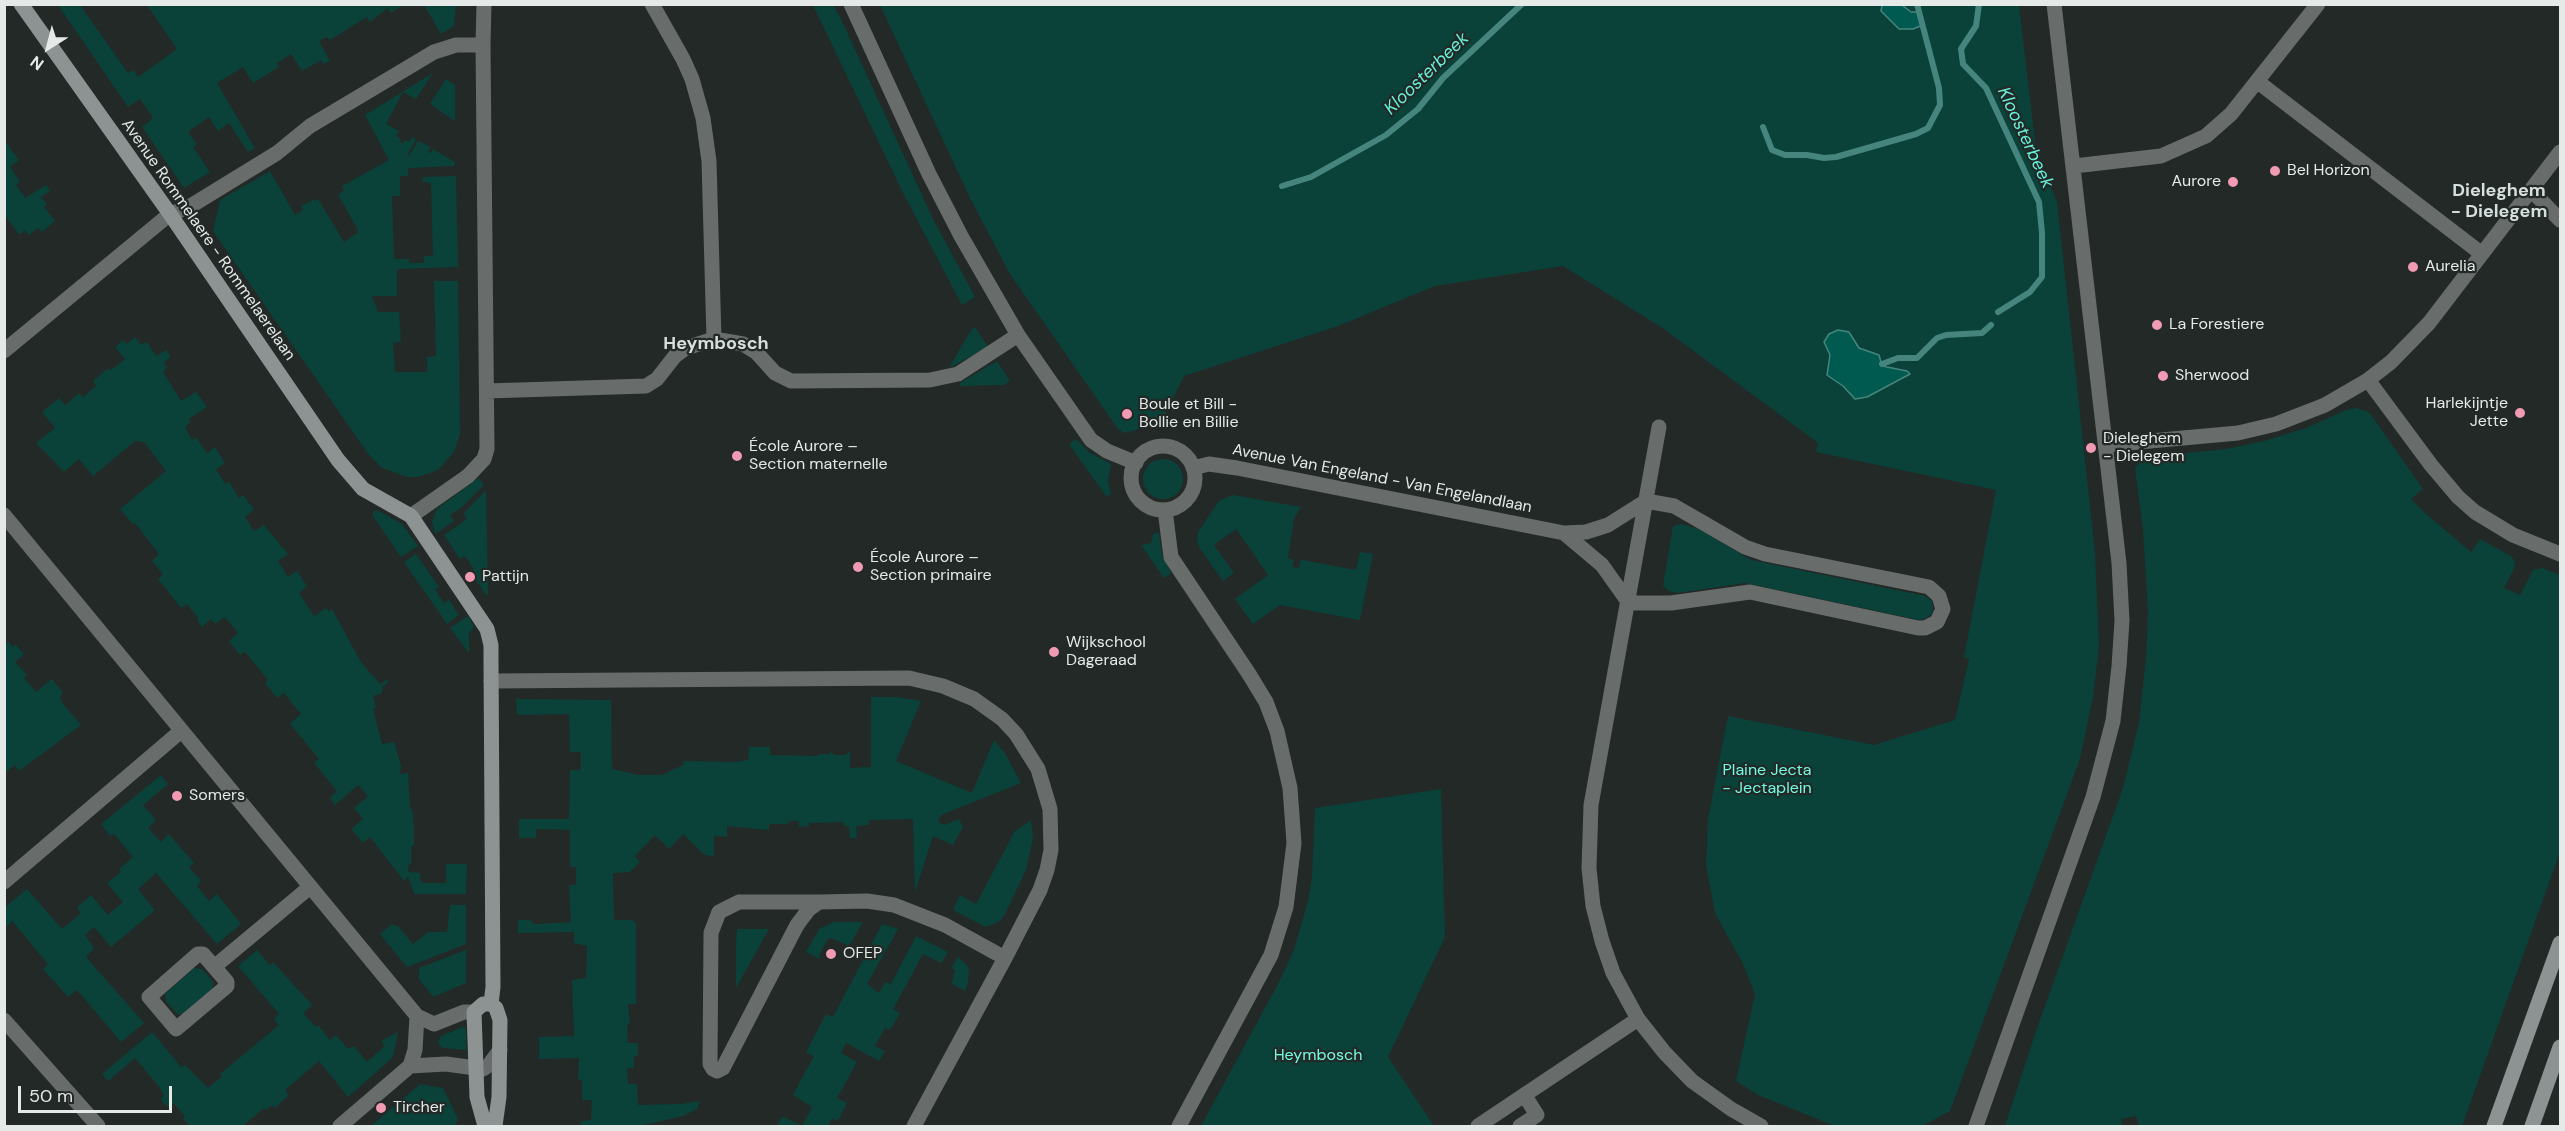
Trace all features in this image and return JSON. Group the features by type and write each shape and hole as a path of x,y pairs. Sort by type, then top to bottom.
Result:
{"street":[{"name":"Avenue Rommelaere - Rommelaerelaan","path":"21,4 170,214 338,460 359,486 411,516"},
{"path":"484,4 487,449 484,459 468,476 411,516 487,629 491,645 493,987 491,1004 499,1014 500,1050 495,1126"},
{"path":"652,4 683,59 692,79 703,117 709,161 714,339"},
{"path":"851,4 934,184 961,237 1018,335 1091,441 1136,463"},
{"path":"1976,1126 2081,836 2104,758 2117,693 2122,621 2119,563 2054,4"},
{"path":"2074,166 2145,160 2188,146 2206,136 2231,114 2318,4"},
{"path":"4,351 170,214 189,207 267,159 310,126 434,52 456,45 483,45"},
{"path":"2258,82 2482,254"},
{"path":"2106,445 2238,433 2277,424 2325,405 2368,380 2411,342 2560,152"},
{"path":"2531,190 2560,220"},
{"path":"487,391 646,386 657,379 675,356 686,348 714,339 743,344 756,351 775,373 791,381 930,380 958,374 1018,335"},
{"path":"2368,380 2431,465 2458,497 2475,512 2512,535 2560,554"},
{"path":"1659,427 1591,806 1589,868 1593,906 1613,973 1638,1020 1692,1081 1731,1109 1761,1126"},
{"path":"1165,447 1182,453 1193,468 1195,478 1190,496 1175,508 1166,510 1147,506 1134,492 1131,474 1136,463 1147,451 1165,447"},
{"name":"Avenue Van Engeland - Van Engelandlaan","path":"1193,468 1209,464 1237,468 1564,533 1586,532 1608,525 1646,501"},
{"path":"1629,603 1671,603 1750,592 1918,628 1926,628 1937,622 1943,609 1939,596 1929,587 1755,551 1684,510 1662,502 1646,501"},
{"path":"1166,510 1171,557 1266,702 1277,731 1290,788 1294,843 1287,907 1271,955 1179,1126"},
{"path":"4,515 417,1016 434,1024 464,1012 474,1012 483,1004 491,1004"},
{"name":"Avenue Van Engeland - Van Engelandlaan","path":"1564,533 1602,565 1629,603"},
{"path":"491,681 909,678 943,686 974,699 1002,719 1029,750 1038,769 1050,808 1051,850 1047,870 1040,890 1005,958 914,1126"},
{"path":"4,882 181,731"},
{"path":"214,967 310,887"},
{"path":"819,902 809,909 797,925 723,1068 717,1071 713,1069 710,1064 711,933 715,918 725,907 739,902 867,901 894,905 945,925 1005,958"},
{"path":"2494,1126 2560,943"},
{"path":"198,954 203,954 214,967 228,986 179,1029 175,1029 150,1000 149,995 198,954"},
{"path":"474,1012 477,1097 485,1126"},
{"path":"340,1126 410,1066 415,1050 417,1016"},
{"path":"4,1020 98,1126"},
{"path":"1478,1126 1638,1020"},
{"path":"2532,1126 2560,1047"},
{"path":"410,1066 446,1064 475,1070 489,1065 500,1050"},
{"path":"1520,1126 1537,1114 1525,1096"}],"green space":[{"path":"58,5 80,5 128,73 134,70 138,77 177,49 147,5 404,5 391,13 388,8 370,22 367,17 330,40 327,37 319,41 330,61 323,64 321,60 302,71 291,54 277,63 279,67 253,83 243,67 217,83 255,148 248,152 229,123 218,131 209,117 188,132 197,145 193,147 210,172 184,188 142,127 153,118 140,99 128,107"},
{"path":"424,5 456,5 454,26 441,34"},
{"path":"813,5 833,5 841,19 933,219 975,297 962,305 903,193"},
{"name":"Plaine Jecta - Jectaplein","path":"880,5 2019,5 2039,175 2052,190 2057,202 2095,552 2099,647 2093,697 2080,759 1950,1111 1922,1126 1835,1126 1758,1095 1736,1081 1755,994 1743,964 1715,913 1706,865 1708,819 1728,716 1874,745 1955,720 1969,659 1964,657 1996,490 1816,452 1818,443 1664,329 1563,266 1435,286 1338,326 1184,376 1161,423 1124,433 1118,429 1010,274 971,200"},
{"path":"433,73 416,99 403,92 386,124 399,131 396,136 401,139 402,144 405,140 409,142 412,137 416,139 407,156 418,141 431,147 428,152 431,153 433,149 455,162 455,166 408,168 408,176 400,176 400,196 392,196 394,259 409,259 409,263 424,263 424,256 433,256 431,183 423,182 423,177 456,176 458,267 397,269 397,296 372,296 378,312 399,312 401,342 393,343 395,372 427,372 427,357 436,356 434,281 458,281 460,434 454,452 438,470 418,477 407,477 382,468 369,455 213,231 220,200 270,171 295,215 303,210 301,206 318,199 344,242 357,233 358,230 338,195 344,191 342,186 389,160 365,115"},
{"path":"446,79 455,85 455,121 430,104"},
{"path":"5,141 19,160 10,167 20,182 16,185 25,198 46,185 50,191 41,197 47,205 44,207 55,221 42,232 38,228 29,235 25,230 20,235 5,216"},
{"path":"975,327 988,347 949,368 971,330"},
{"path":"135,337 141,345 147,342 156,356 166,350 171,357 164,362 167,368 163,372 181,401 196,392 207,407 189,419 190,422 185,427 192,440 196,437 207,453 215,447 225,463 216,469 225,484 229,482 239,498 243,495 254,510 245,517 254,531 264,525 288,554 278,561 288,577 297,571 307,586 299,593 314,616 326,608 329,612 332,609 361,662 380,684 387,679 388,683 383,686 382,693 373,696 376,708 373,709 382,744 394,742 401,766 400,774 408,773 414,845 411,846 411,864 409,864 408,872 420,873 421,883 446,883 446,864 467,864 466,894 414,894 408,877 404,881 370,837 363,843 351,829 363,819 354,808 368,796 358,785 335,805 330,798 337,791 314,763 319,759 290,724 301,714 284,693 277,698 265,683 268,680 245,652 240,655 229,641 238,633 225,617 215,624 211,619 202,627 187,604 181,608 158,579 163,574 152,561 159,554 135,523 133,524 120,509 166,471 144,442 135,441 93,476 79,459 64,472 36,443 55,428 42,412 59,398 65,405 79,393 83,397 96,386 93,381 108,368 111,370 125,359 115,347 123,340 127,344"},
{"path":"997,361 1010,381 1004,385 960,386 960,383"},
{"path":"2356,408 2369,412 2423,489 2411,499 2425,513 2471,552 2480,539 2511,556 2515,562 2514,569 2504,588 2520,595 2533,570 2542,568 2560,575 2560,852 2462,1126 2139,1126 2136,1116 2121,1119 2122,1126 2005,1126 2035,1034 2123,788 2139,723 2148,613 2143,529 2135,468 2145,457 2226,449 2264,441 2306,428 2346,410"},
{"path":"1076,439 1090,453 1111,464 1108,481 1111,495 1106,496 1069,444"},
{"path":"1163,459 1177,465 1183,479 1177,493 1163,499 1149,493 1143,479 1149,465"},
{"path":"478,478 483,486 460,509 450,515 454,521 435,534 432,521 437,509"},
{"path":"486,490 487,596 470,572 474,569 465,556 460,559 444,535 467,519 463,514"},
{"path":"1233,495 1301,507 1294,518 1288,558 1294,560 1292,567 1299,568 1300,561 1303,560 1356,570 1360,552 1373,554 1360,620 1280,605 1253,624 1235,599 1268,575 1236,529 1214,545 1234,573 1223,581 1199,547 1197,539 1198,532 1219,501"},
{"path":"377,510 402,524 418,546 401,557 373,516 373,512"},
{"path":"1681,524 1699,529 1751,560 1925,596 1932,601 1933,612 1927,618 1919,620 1745,583 1677,593 1669,591 1663,586 1673,526"},
{"path":"1159,533 1162,555 1171,573 1164,578 1141,545 1151,543 1153,534"},
{"path":"416,554 439,587 435,590 444,603 449,600 459,615 447,624 404,562"},
{"path":"468,616 474,627 469,633 469,653 450,628"},
{"path":"9,642 13,647 16,645 24,654 15,662 27,675 24,678 36,692 52,679 63,693 60,697 63,704 81,725 19,771 14,765 5,773 4,645"},
{"path":"871,697 896,697 921,701 896,761 972,793 994,740 1005,753 1021,783 941,815 938,822 944,825 959,819 963,827 953,845 933,836 915,892 913,819 869,820 869,825 856,826 857,838 850,838 849,826 844,826 843,822 809,823 809,826 799,827 799,821 789,821 788,824 769,824 769,830 727,826 727,837 714,836 714,856 705,855 683,834 669,849 655,835 635,856 640,862 630,872 613,873 614,920 632,920 636,923 636,1004 628,1004 630,1024 627,1024 628,1043 638,1043 638,1056 634,1056 634,1068 627,1068 628,1084 637,1084 638,1105 700,1101 697,1109 683,1116 639,1126 581,1126 581,1121 591,1120 592,1100 582,1100 582,1080 578,1080 579,1058 539,1059 539,1037 574,1036 572,980 586,978 587,946 574,943 574,932 518,933 518,920 531,920 532,923 537,924 571,922 569,885 576,885 576,867 570,867 570,830 536,829 536,838 519,838 519,819 569,819 570,770 581,770 581,752 570,752 569,714 517,715 516,699 611,700 612,769 638,775 662,775 683,765 684,761 748,760 749,747 770,747 770,755 818,756 819,754 830,754 830,751 835,755 845,755 850,751 850,768 871,767"},
{"path":"161,775 168,784 143,805 156,820 148,828 161,842 169,834 194,863 189,867 201,881 197,886 209,901 217,894 241,924 217,944 156,873 138,889 155,910 111,947 94,927 85,935 94,948 86,957 144,1023 121,1042 77,990 68,997 43,969 48,964 12,921 5,928 5,907 27,889 62,929 81,913 77,907 91,895 108,915 123,902 107,883 121,872 119,869 133,857 114,834 110,836 101,824"},
{"name":"Heymbosch","path":"1441,789 1445,937 1388,1057 1434,1126 1201,1126 1294,950 1312,878 1315,808"},
{"path":"1031,820 1033,838 1026,870 1000,921 986,927 953,910 960,895 976,904 1015,831"},
{"path":"450,905 466,905 466,944 407,967 380,934 392,924 399,927 413,944 428,932 447,932"},
{"path":"834,922 863,922 849,946 831,938 828,939 819,955 820,959 806,952 819,929"},
{"path":"882,924 898,929 867,984 879,993 885,982 891,984 916,936 948,952 941,963 923,954 893,1009 900,1013 890,1030 885,1028 875,1046 885,1051 879,1061 846,1043 841,1053 857,1062 837,1098 847,1103 838,1121 832,1118 828,1126 802,1126 812,1107 793,1095 814,1056 806,1052 826,1014 833,1017"},
{"path":"737,929 769,929 736,988 736,942"},
{"path":"257,950 270,965 273,962 312,1005 303,1013 316,1027 318,1025 330,1040 336,1035 348,1049 354,1046 367,1062 385,1046 381,1041 398,1032 393,1057 348,1097 319,1061 285,1090 289,1095 275,1108 272,1105 266,1110 264,1108 243,1126 190,1126 183,1119 185,1116 173,1103 168,1107 160,1099 164,1096 160,1088 135,1058 108,1081 102,1074 152,1032 181,1067 185,1065 208,1088 222,1076 220,1074 279,1025 274,1019 279,1014 238,966"},
{"path":"466,950 466,983 433,997 419,979 419,968"},
{"path":"958,957 967,965 969,971 965,991 952,984 955,970 951,968"},
{"path":"194,968 202,969 213,982 212,989 185,1014 177,1014 166,1001 165,994"},
{"path":"463,1027 466,1029 466,1050 440,1046 438,1042 441,1036"},
{"path":"420,1084 443,1088 458,1119 455,1126 371,1126"},
{"path":"782,1116 802,1126 777,1126"}],"shaded area":[{"path":"1882,5 1902,5 1911,12 1920,12 1923,25 1913,29 1899,29 1881,11"},
{"path":"1838,330 1849,332 1859,348 1879,355 1882,366 1907,371 1910,374 1867,397 1855,399 1843,386 1827,375 1830,355 1824,342 1829,334"}],"waterway":[{"name":"Kloosterbeek","path":"1282,186 1311,177 1386,135 1418,109 1443,78 1522,4"},
{"name":"Kloosterbeek","path":"1763,127 1772,150 1785,155 1824,158 1836,157 1916,134 1928,128 1940,105 1939,88 1917,4"},
{"name":"Kloosterbeek","path":"1979,4 1976,26 1961,49 1963,64 1986,88 2039,202 2042,233 2042,277 2030,292 1998,312"},
{"name":"Kloosterbeek","path":"1882,364 1898,358 1917,358 1937,338 1946,335 1982,333 1991,325"}],"place":[{"name":"Bel Horizon","path":"2275,171"},
{"name":"Aurore","path":"2233,182"},
{"name":"Aurelia","path":"2413,267"},
{"name":"La Forestiere","path":"2157,325"},
{"name":"Sherwood","path":"2163,376"},
{"name":"Harlekijntje Jette","path":"2520,413"},
{"name":"Boule et Bill - Bollie en Billie","path":"1127,414"},
{"name":"Dieleghem - Dielegem","path":"2091,448"},
{"name":"École Aurore – Section maternelle","path":"737,456"},
{"name":"École Aurore – Section primaire","path":"858,567"},
{"name":"Pattijn","path":"470,577"},
{"name":"Wijkschool Dageraad","path":"1054,652"},
{"name":"Somers","path":"177,796"},
{"name":"OFEP","path":"831,954"},
{"name":"Tircher","path":"381,1108"}],"district":[{"name":"Dieleghem - Dielegem","path":"2499,201"},
{"name":"Heymbosch","path":"716,344"}]}
